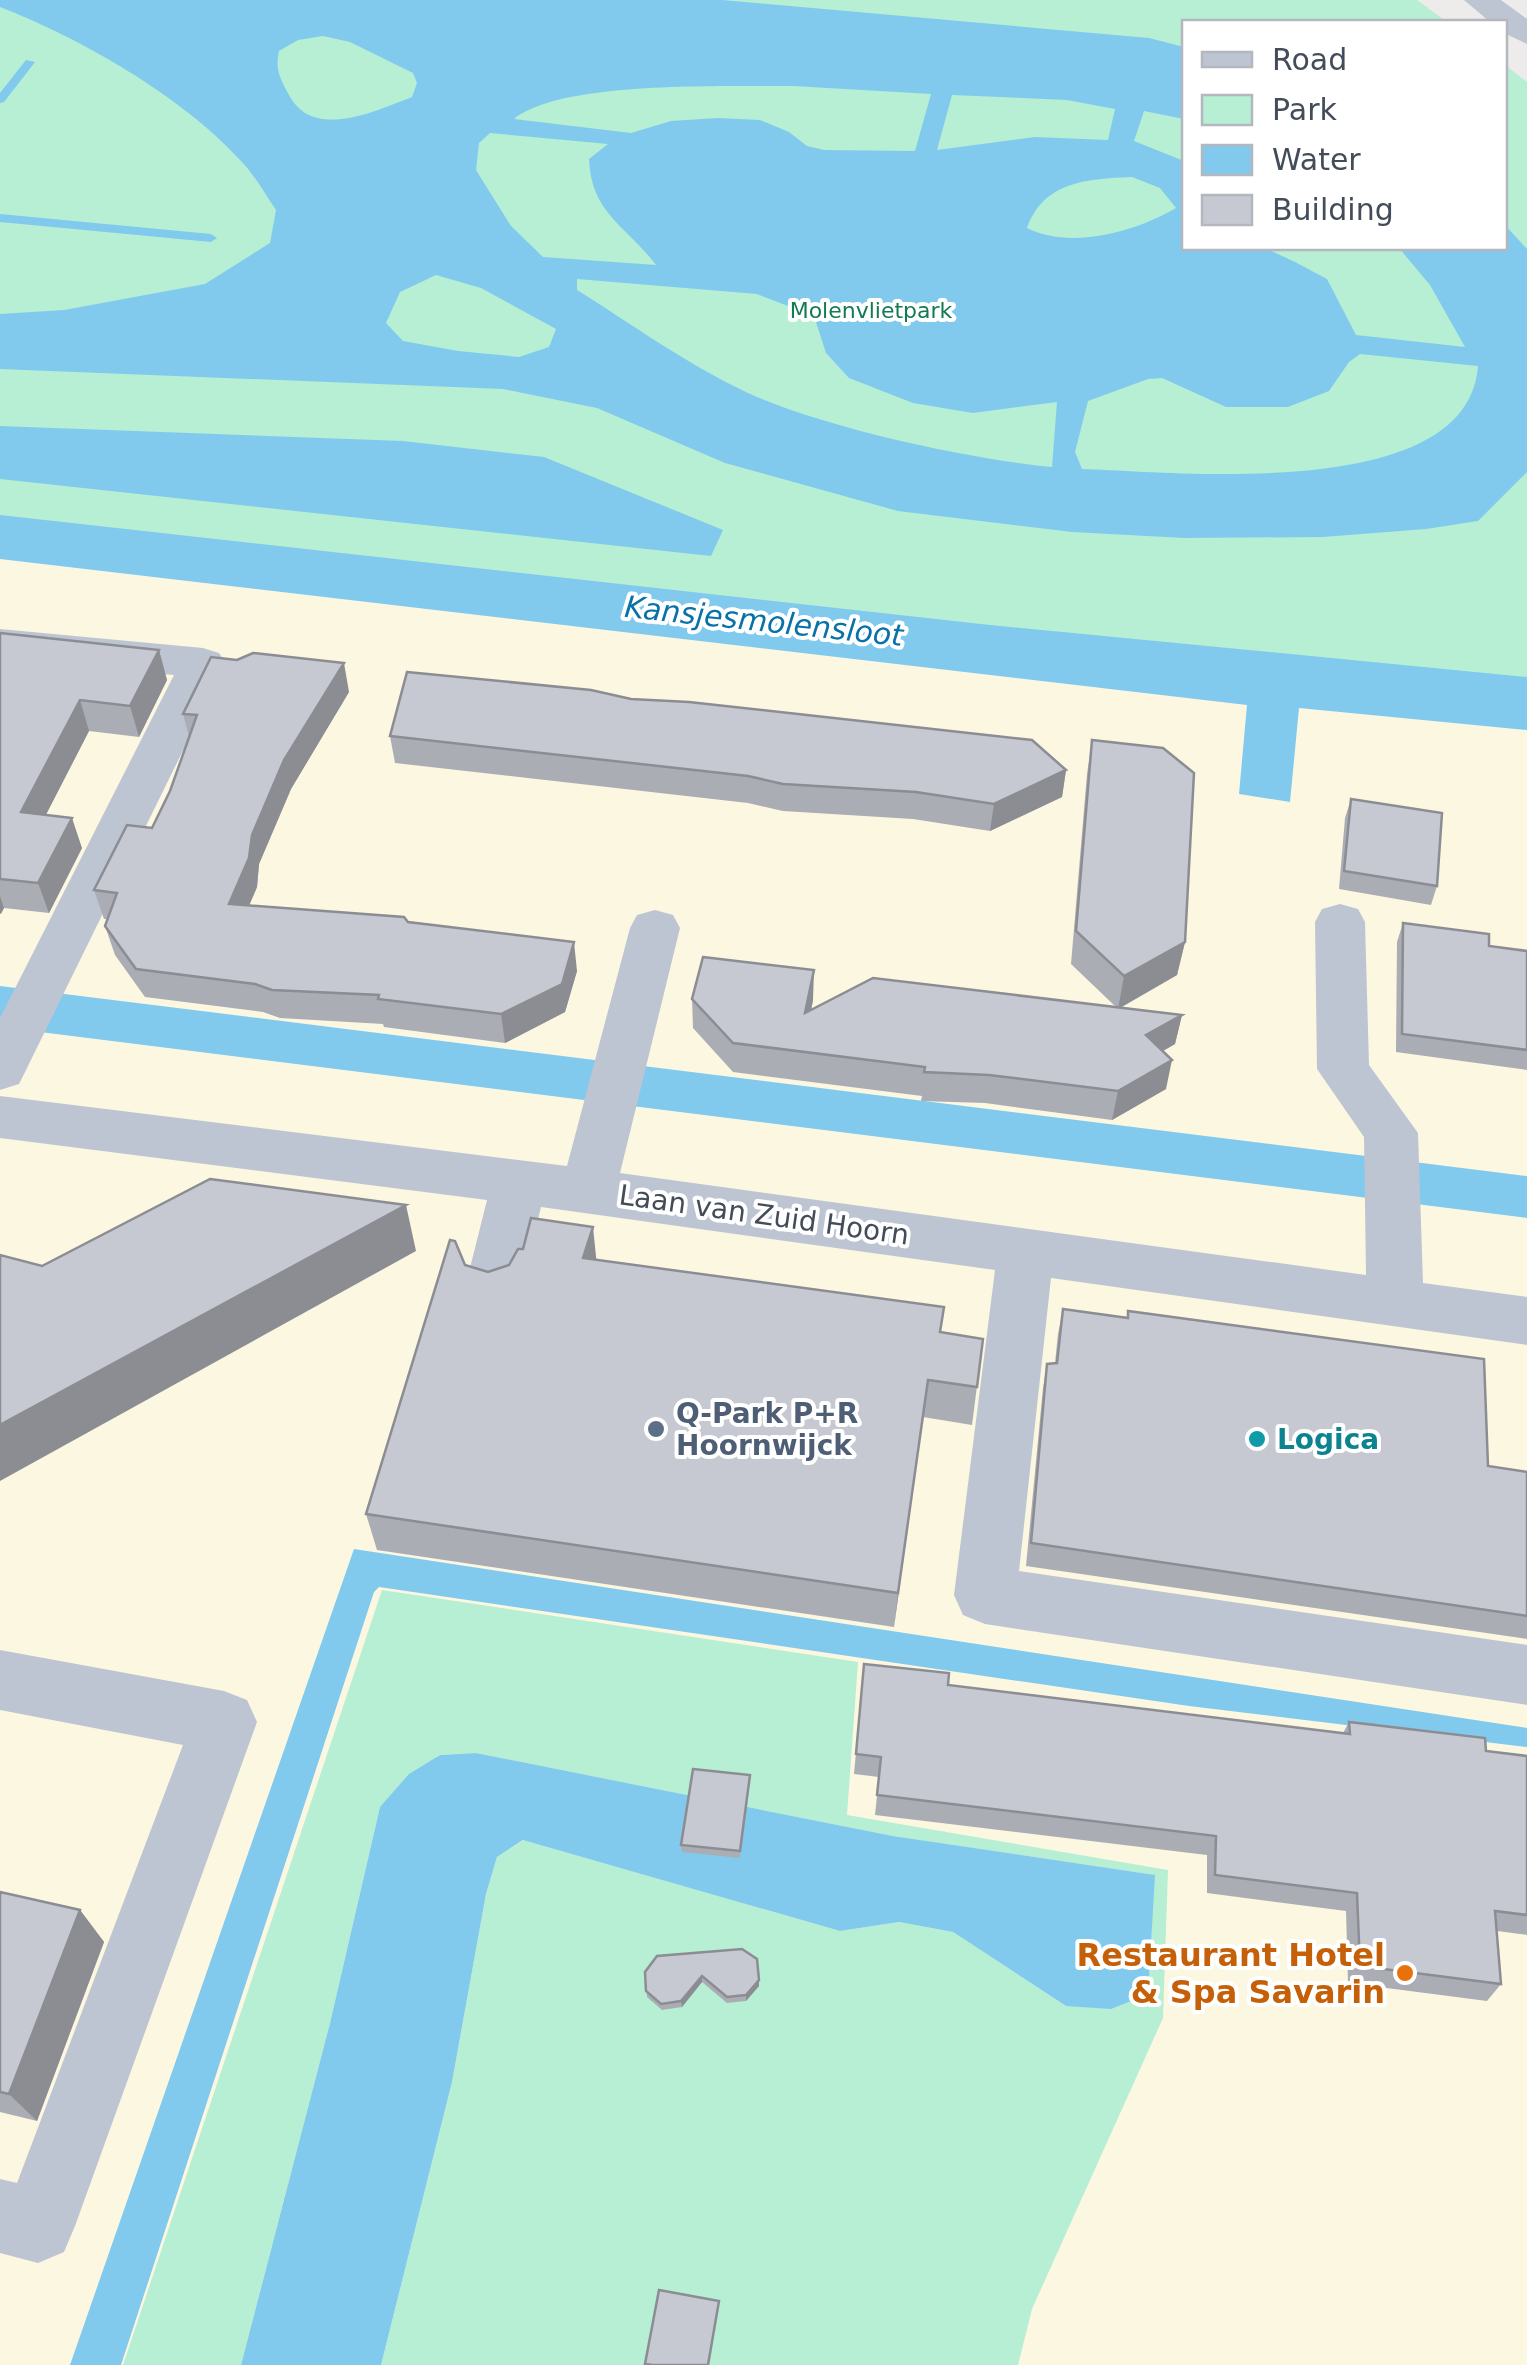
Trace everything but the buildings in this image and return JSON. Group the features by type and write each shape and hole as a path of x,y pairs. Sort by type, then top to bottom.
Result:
{"street":[{"path":"1480,0 1527,34"},
{"path":"0,644 203,663 4,1060"},
{"path":"1340,922 1343,1069 1391,1133 1397,1303"},
{"path":"588,1191 656,928"},
{"name":"Laan van Zuid Hoorn","path":"0,1117 588,1191 1527,1321"},
{"path":"494,1284 519,1182"},
{"path":"1026,1252 985,1595 1527,1675"},
{"path":"0,1680 224,1722 38,2226 0,2216"}],"shaded area":[{"path":"0,540 1527,713 1527,2365 0,2365"}],"green space":[{"name":"Molenvlietpark","path":"0,0 1417,0 1444,20 1182,20 1182,250 1507,250 1507,67 1527,82 1527,691 0,528"},
{"path":"382,1590 858,1662 847,1815 1168,1870 1163,2018 1032,2309 1018,2365 381,2365 452,2082 486,1894 497,1857 524,1840 840,1931 899,1922 953,1932 1066,2006 1136,1999 1149,1978 1154,1875 893,1836 476,1753 439,1755 380,1807 330,2023 241,2365 123,2365"}],"water":[{"path":"0,0 722,0 1149,38 1182,46 1182,119 1144,111 1134,141 1182,160 1182,250 1269,250 1327,279 1356,335 1465,347 1430,285 1401,250 1507,250 1507,227 1527,249 1527,472 1478,521 1426,529 1323,537 1185,538 1072,532 898,511 725,463 597,408 503,389 0,369 0,314 64,310 205,284 270,243 276,210 240,160 189,113 96,52 0,7","holes":["323,36 350,42 413,73 417,83 412,97 363,115 329,120 313,117 289,95 278,69 279,51 298,40","793,86 931,94 915,151 824,150 807,146 789,132 760,120 671,121 631,133 514,119 537,106 606,92","952,95 1067,100 1115,109 1108,140 1035,137 937,150","490,133 608,144 589,159 596,193 612,218 656,265 543,257 511,226 476,170 479,143","1132,177 1160,188 1176,208 1122,231 1083,238 1063,238 1027,228 1044,200 1056,192 1083,182","436,275 481,288 556,329 549,347 519,357 403,341 386,323 400,292","577,279 757,294 814,316 826,353 849,378 913,403 973,413 1057,402 1052,467 897,440 780,406 704,370 577,290","1360,354 1478,366 1462,410 1425,440 1374,460 1312,470 1183,473 1082,469 1075,452 1088,401 1148,379 1162,378 1226,407 1288,407 1329,391 1349,362"]},
{"path":"0,426 403,441 544,457 723,530 711,556 0,479"},
{"name":"Kansjesmolensloot","path":"0,515 990,625 1527,677 1527,730 1299,708 1290,802 1239,794 1247,705 0,559"},
{"path":"0,986 1527,1176 1527,1218 0,1027"},
{"path":"354,1549 1527,1728 1527,1747 1189,1706 379,1587 374,1592 121,2365 70,2365"},
{"path":"476,1753 893,1836 1155,1875 1149,1978 1136,1999 1111,2009 1066,2006 953,1932 899,1922 840,1931 523,1840 497,1857 486,1894 452,2082 381,2365 241,2365 330,2023 380,1807 409,1774 440,1755"}],"waterway":[{"path":"0,100 30,62"},
{"path":"0,218 211,238"}],"place":[{"name":"Q-Park P+R Hoornwijck","path":"656,1429"},
{"name":"Logica","path":"1257,1439"},
{"name":"Restaurant Hotel & Spa Savarin","path":"1405,1973"}]}
